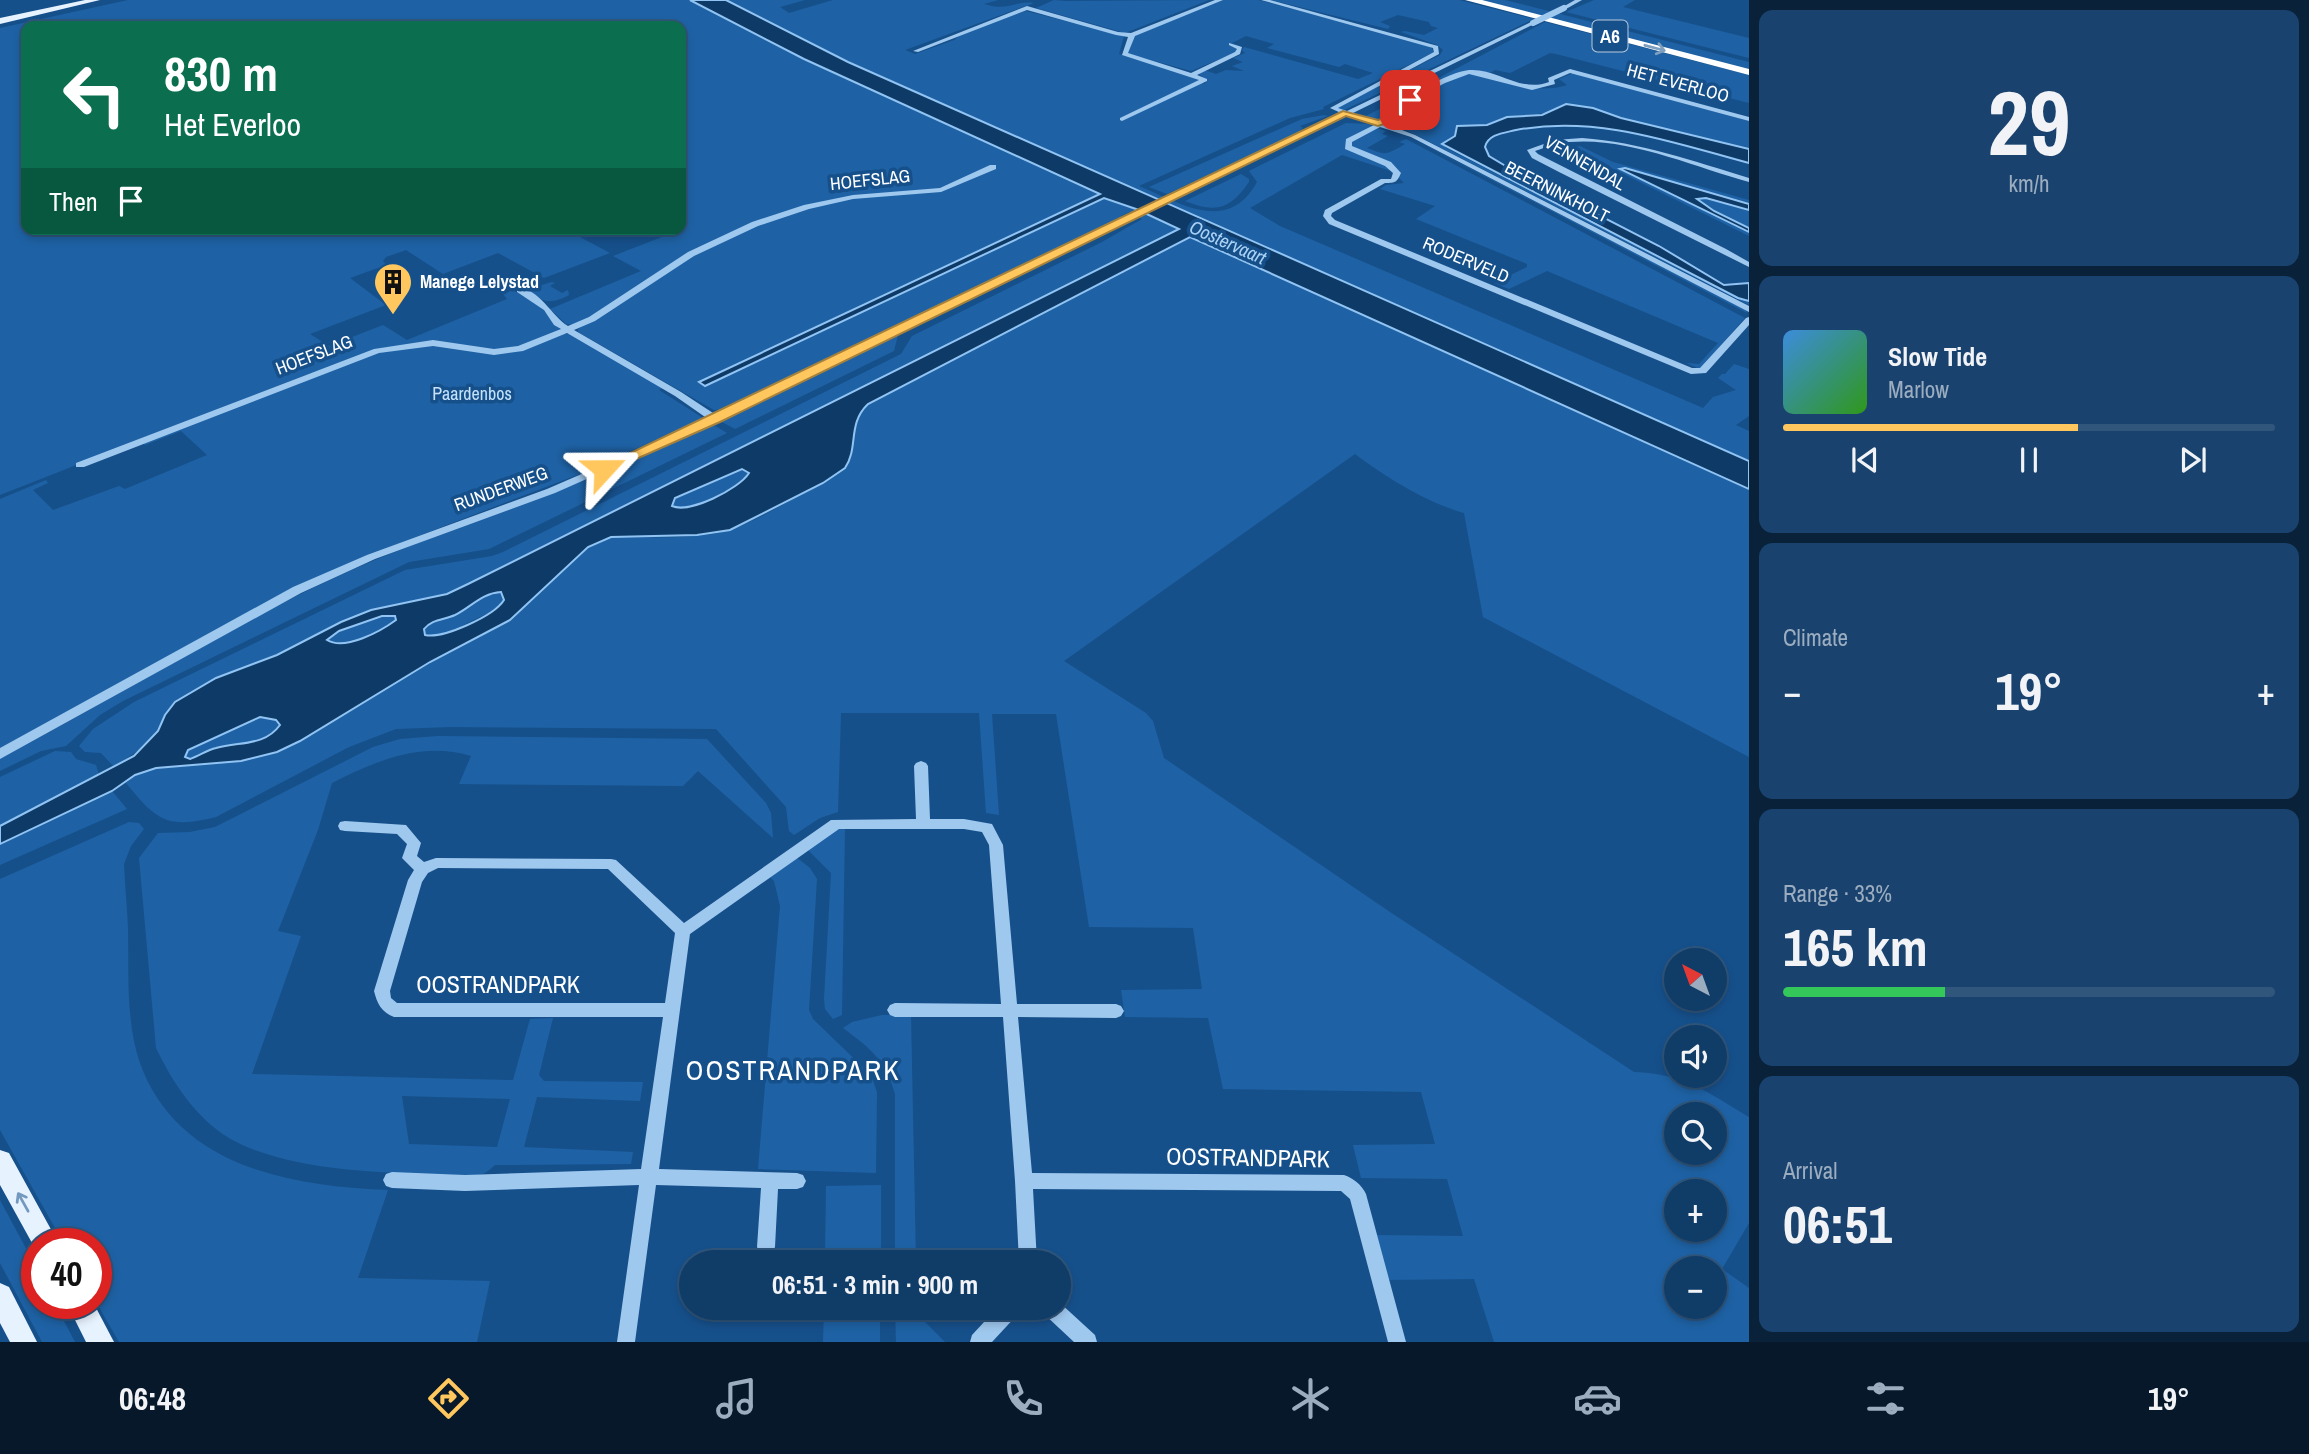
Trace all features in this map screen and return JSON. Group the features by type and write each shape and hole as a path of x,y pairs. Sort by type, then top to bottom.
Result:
{"highway":[{"name":"A6","path":"1470,0 1749,72"},
{"name":"A6","path":"1511,0 1749,60"}],"main road":[{"path":"0,21 96,0"},
{"path":"0,1161 37,1228"},
{"path":"0,1296 24,1342"},
{"path":"88,1319 101,1342"}],"street":[{"path":"916,51 1027,8 1118,34 1132,35 1220,0"},
{"path":"1264,0 1436,47 1437,53 1333,108 1346,113"},
{"name":"RUNDERWEG","path":"3,752 297,590 382,553 551,491 715,419 1578,0"},
{"path":"1122,119 1205,80 1124,54 1132,35"},
{"path":"1192,75 1238,52 1240,48 1231,44"},
{"name":"HET EVERLOO","path":"1378,123 1388,120 1391,109 1468,72 1535,88 1548,86 1553,83 1550,79 1570,71 1749,119"},
{"name":"BEERNINKHOLT","path":"1346,113 1413,136 1749,309"},
{"name":"RODERVELD","path":"1378,123 1347,143 1352,150 1395,169 1397,173 1394,181 1384,180 1328,212 1327,216 1332,222 1691,371 1703,371 1749,320"},
{"name":"VENNENDAL","path":"1749,180 1615,143 1573,141 1531,150 1535,156 1575,178 1705,240 1749,265"},
{"name":"HOEFSLAG","path":"80,465 377,351 433,343 502,352 531,345 608,310 691,254 755,224 807,207 853,197 941,190 993,167"},
{"path":"520,290 545,306 557,323 715,419"},
{"path":"921,766 923,824"},
{"path":"626,1342 683,931 836,824 964,824 987,828 996,845 1027,1250"},
{"path":"345,826 401,829 414,843 409,858 423,869 436,863 611,864 683,931"},
{"name":"OOSTRANDPARK","path":"423,869 415,880 382,991 384,1001 394,1010 670,1010"},
{"path":"895,1010 1116,1011"},
{"path":"393,1180 465,1182 648,1177 797,1181"},
{"name":"OOSTRANDPARK","path":"1024,1181 1344,1183 1357,1194 1397,1342"},
{"path":"766,1247 770,1182"},
{"path":"979,1342 999,1320"},
{"path":"1065,1320 1088,1342"}],"green space":[{"path":"128,0 690,0 804,59 1101,194 700,382 1104,198 1179,229 447,594 371,610 341,622 277,655 216,678 190,692 165,715 149,743 114,767 101,753 85,752 79,746 93,729 134,702 405,570 503,552 901,354 912,336 1102,242 1142,219 1129,212 1121,216 1123,218 726,409 714,410 578,332 582,326 566,324 550,309 641,271 613,256 667,235 686,235 686,21 32,21"},
{"path":"726,0 805,0 780,7 789,13 833,0 998,0 984,4 1000,7 1034,3 905,50 915,54 954,40 967,30 1026,11 1124,36 1119,54 1197,77 1204,84 1207,81 1198,73 1204,70 1216,74 1226,70 1244,71 1232,66 1243,62 1233,58 1245,53 1242,50 1244,47 1358,79 1373,73 1345,64 1339,67 1267,48 1274,44 1246,36 1232,43 1240,46 1237,52 1191,71 1129,54 1127,52 1132,36 1219,0 1258,0 1428,44 1435,52 1323,107 1324,109 1290,118 1139,186 1187,206 1218,211 1232,207 1245,198 1257,182 1249,171 1346,123 1367,124 1386,131 1382,134 1388,136 1367,148 1381,153 1398,148 1405,144 1399,142 1406,139 1745,318 1700,369 1686,363 1699,364 1718,343 1547,271 1509,289 1494,283 1527,267 1527,264 1416,219 1435,206 1380,189 1386,185 1404,183 1399,178 1400,172 1391,164 1393,177 1391,171 1342,155 1250,208 1280,226 1703,408 1713,397 1736,390 1718,378 1722,374 1734,364 1749,369 1749,416 1736,425 1749,431 1749,461 848,62"},
{"path":"1054,0 1209,0 1125,33 1036,8"},
{"path":"1271,0 1459,0 1534,19 1342,111 1336,107 1440,55 1443,50 1437,45 1401,32 1424,35 1438,28 1431,26 1429,22 1398,15 1380,22 1390,26 1388,29"},
{"path":"1474,0 1505,0 1749,62 1749,71"},
{"path":"1594,0 1635,0 1623,7 1749,38 1749,58 1566,12"},
{"path":"1545,22 1749,75 1749,103 1550,53 1510,73 1495,70 1483,77 1546,89 1567,85 1559,79 1573,73 1749,121 1749,149 1621,118 1593,108 1507,117 1487,125 1457,126 1455,136 1444,142 1446,148 1738,298 1749,301 1749,305 1408,131 1366,116"},
{"name":"Paardenbos","path":"21,23 21,235 576,235 610,253 544,278 498,253 443,274 406,250 386,257 383,261 386,265 350,278 386,305 310,334 329,346 383,325 407,340 507,299 503,294 513,290 541,307 564,334 573,334 662,388 659,390 703,418 585,472 387,548 281,596 0,748 0,499 46,480 48,483 33,490 53,510 119,486 125,489 207,455 181,431 145,445 142,443 313,375 311,373 0,495 0,28"},
{"path":"1328,116 1300,126 1303,128 1296,134 1167,194 1149,187 1302,119"},
{"path":"1411,138 1746,310 1747,313"},
{"path":"1580,146 1613,162 1749,200 1749,204 1625,168 1619,169 1749,232 1749,236 1571,148"},
{"path":"1241,174 1249,179 1249,182 1228,203 1213,208 1185,201"},
{"path":"1706,198 1749,210 1749,228 1714,211 1697,199"},
{"path":"1190,237 1749,489 1749,757 1483,617 1464,513 1406,488 1355,454 1064,661 1146,713 1153,721 1164,758 1390,912 1634,1072 1664,1075 1664,1088 1699,1088 1724,1102 1664,1102 1664,1165 1727,1165 1727,1104 1749,1117 1749,1223 1727,1260 1727,1256 1664,1256 1664,1319 1727,1319 1727,1273 1749,1288 1749,1342 1494,1342 1474,1279 1386,1280 1375,1235 1463,1236 1447,1179 1361,1178 1353,1145 1435,1144 1421,1092 1223,1089 1208,1018 1125,1017 1121,990 1202,989 1193,928 1089,927 1056,714 992,714 999,815 986,813 979,713 841,713 838,812 820,818 794,835 789,831 786,807 716,729 396,729 349,747 216,817 199,821 174,822 164,819 146,806 126,783 135,775 156,768 300,741 430,662 510,620 588,547 611,537 700,536 728,530 765,515 821,482 849,461 855,421 868,404"},
{"path":"555,283 550,286 562,293 568,290 569,295 548,301 528,292 530,289"},
{"path":"898,335 894,351 735,429 720,421"},
{"path":"712,424 727,433 489,549 409,562 123,701 100,715 66,746 41,751 0,771 0,758 309,590 387,555 644,456"},
{"path":"742,469 749,473 725,493 690,506 672,506 675,499"},
{"path":"496,592 504,595 504,600 493,611 463,625 455,632 432,637 425,635 424,629 431,623 455,615"},
{"path":"394,615 396,620 363,638 344,643 327,641 339,631"},
{"path":"260,717 276,720 280,725 274,732 259,740 216,748 190,759 185,757 188,750"},
{"path":"438,736 707,739 766,803 771,813 773,838 698,771 683,786 459,784 471,756 435,751 417,752 382,761 332,783 318,830 278,931 301,936 252,1074 513,1080 530,1019 553,1018 539,1075 544,1081 643,1082 640,1101 537,1097 524,1147 633,1152 631,1164 495,1165 484,1173 464,1175 384,1172 301,1163 251,1148 217,1130 195,1110 163,1061 156,1048 139,858 158,833 190,832 215,827 373,747 400,739","holes":["402,1096 510,1099 497,1147 409,1144"]},
{"path":"55,751 71,752 76,759 96,765 99,775 0,826 0,777"},
{"path":"112,791 127,809 0,865 0,844"},
{"path":"129,822 139,823 144,829 131,846 124,864 128,982 137,1054 161,1104 185,1130 214,1150 246,1166 280,1177 316,1184 388,1190 358,1278 490,1281 477,1342 119,1342 106,1319 112,1319 112,1228 55,1228 0,1130 0,879"},
{"path":"845,828 842,1015 833,1019 825,1009 824,999 831,873 807,849 837,829"},
{"path":"796,857 810,868 817,879 809,1010 813,1019 871,1075 877,1092 876,1173 758,1169 780,906 774,881 769,876"},
{"path":"882,1015 911,1015 916,1250 895,1250 895,1094 882,1063 862,1042 843,1028 852,1022"},
{"path":"881,1185 881,1250 825,1250 826,1186"},
{"path":"0,1200 21,1239 21,1302 0,1263"},
{"path":"30,1319 63,1319 75,1342 42,1342"},
{"path":"824,1320 880,1320 880,1342 823,1342"},
{"path":"895,1320 923,1320 945,1342 896,1342"}],"water":[{"name":"Oostervaart","path":"690,0 726,0 848,62 1749,461 1749,489 1190,237 868,404 858,419 852,452 845,468 823,483 730,530 697,535 611,537 588,547 510,620 430,662 300,741 277,752 241,761 156,768 135,775 112,791 0,844 0,826 134,756 158,731 175,702 216,678 277,655 341,622 371,610 447,594 1179,229 1104,198 705,386 699,382 1100,194 804,59","holes":["742,469 749,473 735,486 713,499 680,508 672,506 675,498","501,592 504,600 490,613 455,630 425,635 424,629 431,623 455,615 494,593","382,616 395,616 396,620 353,641 335,643 327,640 339,631","260,717 276,720 280,725 274,732 259,740 216,748 190,759 185,757 188,750"]},
{"path":"1566,104 1593,108 1621,118 1749,149 1749,163 1634,133 1576,126 1546,126 1507,132 1489,139 1485,147 1489,156 1519,174 1659,246 1724,285 1749,283 1749,301 1738,298 1442,144 1455,136 1457,126 1487,125 1507,117 1542,115"},
{"path":"1625,168 1749,204 1749,210 1706,198 1697,199 1714,211 1749,228 1749,232 1620,169"}],"place":[{"name":"Manege Lelystad","path":"393,316"}],"district":[{"name":"OOSTRANDPARK","path":"793,1070"}],"route":[{"path":"604,469 715,419 1346,113 1378,123 1388,120 1391,109 1410,100"}]}
